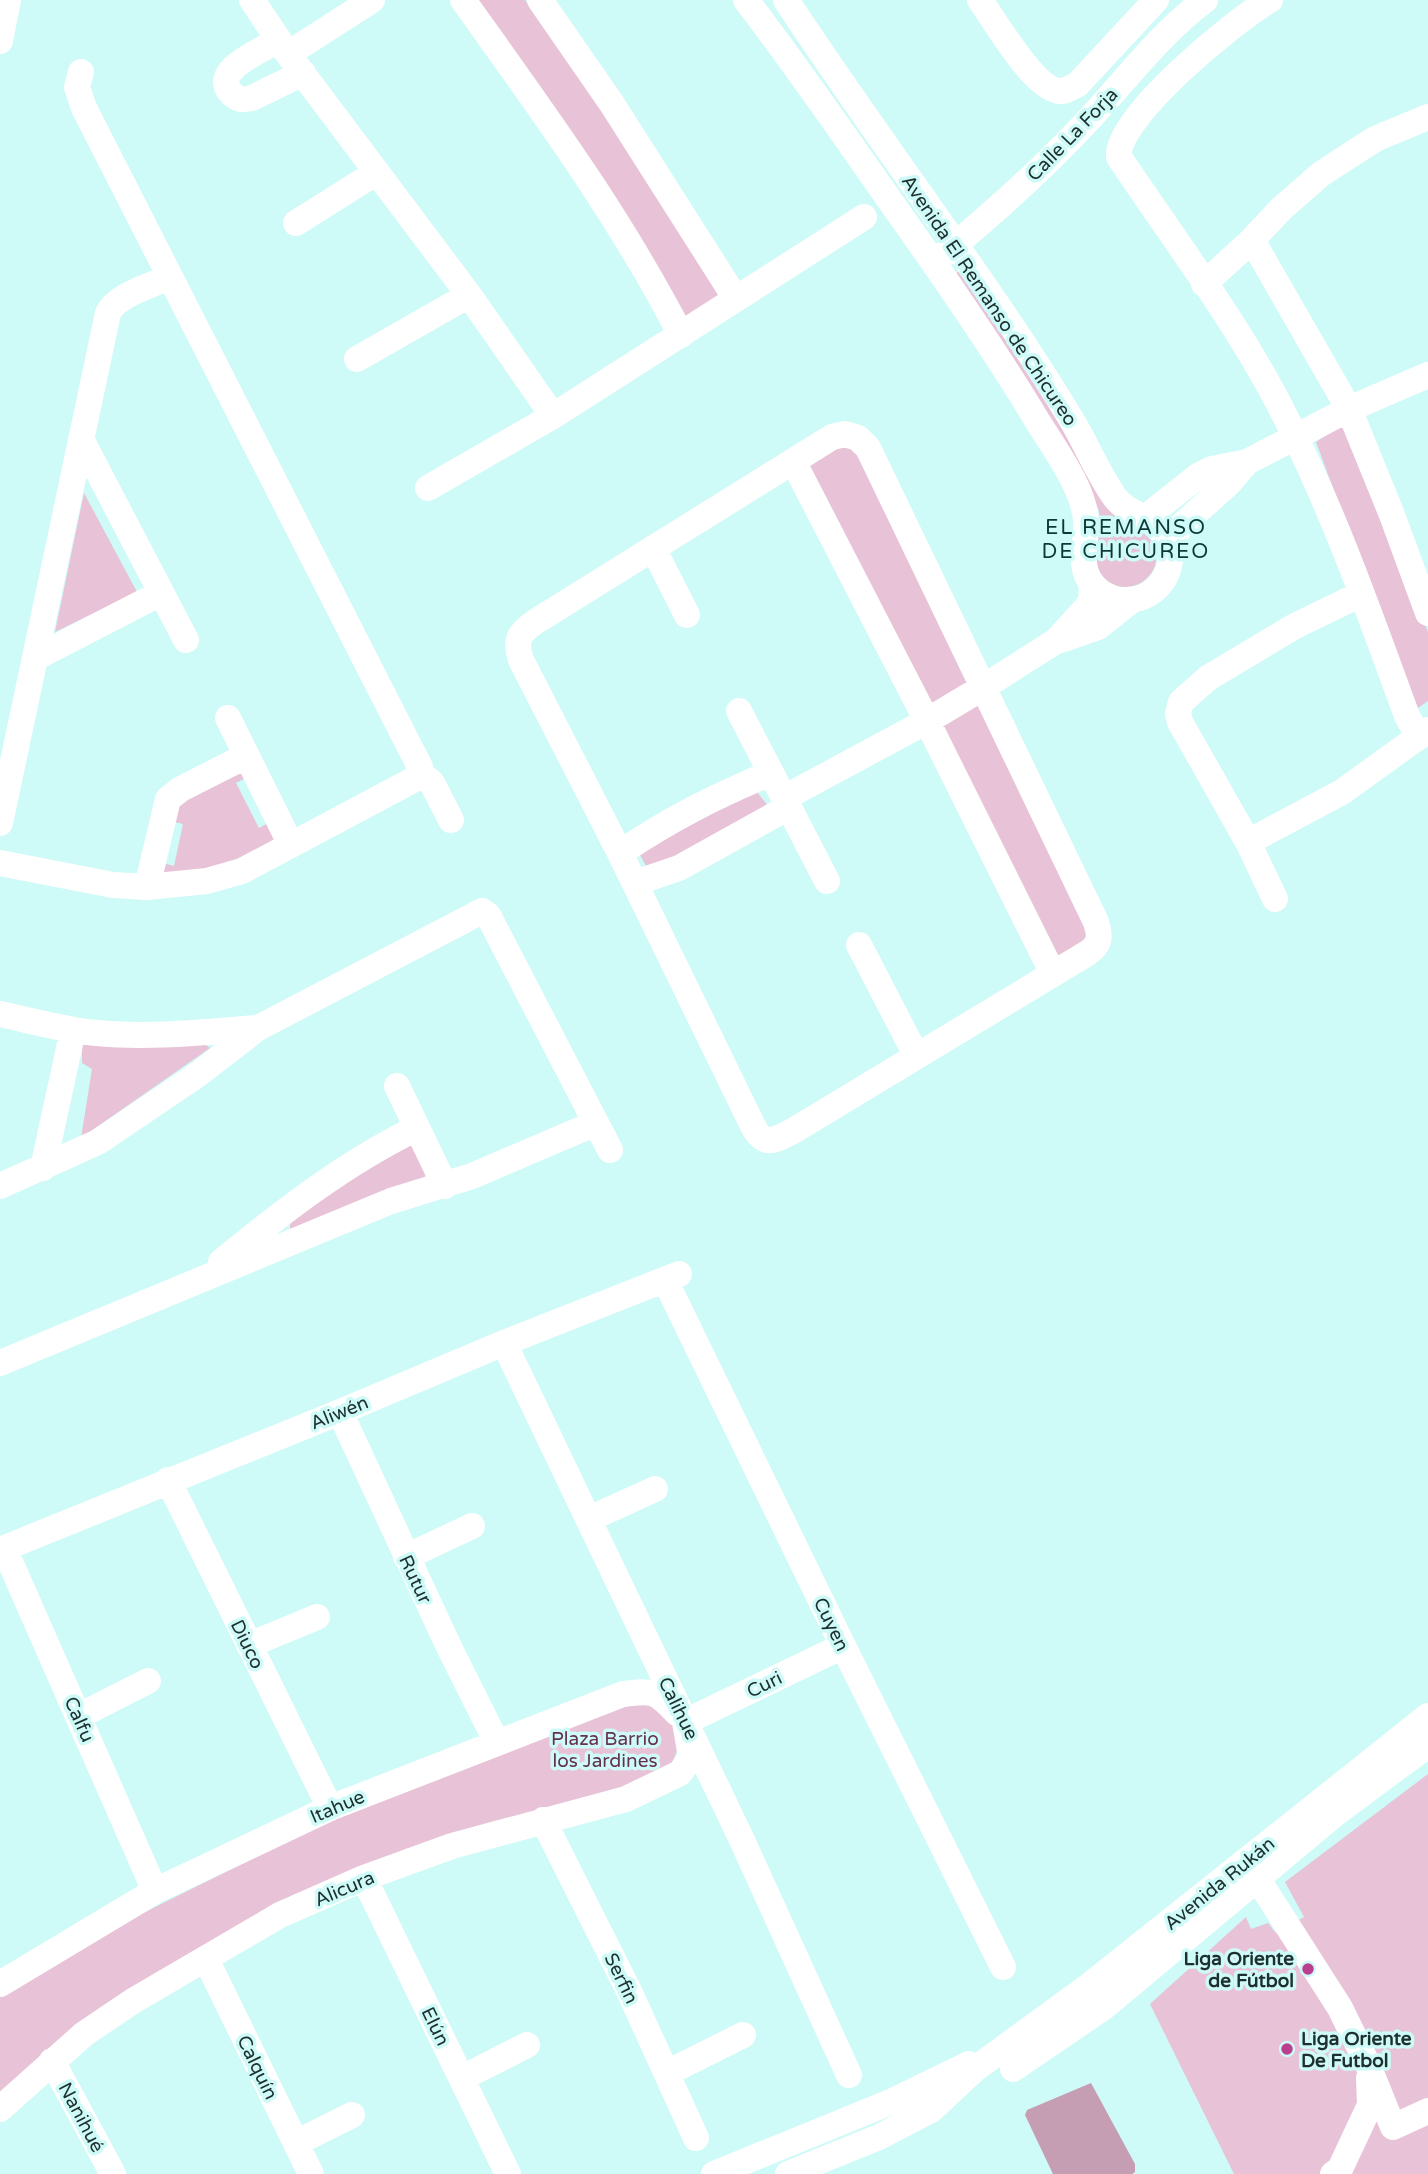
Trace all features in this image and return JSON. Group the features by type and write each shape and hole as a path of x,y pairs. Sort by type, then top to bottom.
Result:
{"street":[{"path":"1,34 8,0"},
{"path":"252,0 290,56 469,295 553,416"},
{"path":"290,56 372,0"},
{"path":"463,0 560,134 610,209 681,335"},
{"path":"540,0 612,104 736,299"},
{"name":"Avenida El Remanso de Chicureo","path":"746,0 934,261 994,350 1077,490 1086,514 1083,563 1092,584"},
{"name":"Avenida El Remanso de Chicureo","path":"786,0 1050,386 1116,499 1126,510 1145,518 1161,530 1169,547"},
{"path":"980,0 1031,72 1047,87 1063,91 1077,85 1156,0"},
{"name":"Calle La Forja","path":"934,261 1014,192 1075,134 1173,27 1205,0"},
{"path":"1248,842 1342,792 1423,734 1407,716 1332,520 1295,436 1251,355 1119,157 1118,148 1126,131 1176,76 1219,35 1270,0"},
{"path":"0,863 113,885 147,887 186,884 228,876 413,780 419,772 419,762 79,100 77,87 80,72"},
{"path":"1204,284 1252,240 1280,209 1321,174 1375,139 1428,117"},
{"path":"296,223 377,172"},
{"path":"428,488 553,416 864,218"},
{"path":"1252,240 1349,409 1428,613"},
{"path":"0,823 110,309 123,299 169,277"},
{"path":"357,359 469,295"},
{"path":"1145,518 1198,476 1212,469 1247,462 1349,409 1428,375"},
{"path":"839,435 851,435 863,443 1100,933 1097,947 793,1131 778,1139 766,1141 759,1138 517,648 519,637 535,622 793,461 839,435"},
{"path":"81,439 186,640"},
{"path":"793,461 1053,974"},
{"path":"635,883 678,868 982,688 1056,641 1098,627 1132,600 1147,595 1162,582 1170,562 1169,547 1180,527 1247,462"},
{"path":"653,548 687,615"},
{"path":"1092,584 1110,597 1132,600"},
{"path":"1056,641 1088,606 1092,584"},
{"path":"35,658 161,593"},
{"path":"1275,899 1248,842 1180,722 1178,714 1181,702 1208,678 1323,611 1361,594"},
{"path":"740,711 827,881"},
{"path":"228,718 291,845"},
{"path":"147,887 168,799 181,789 246,756"},
{"path":"419,772 432,783 451,820"},
{"path":"620,853 656,828 712,798 771,773"},
{"path":"0,1186 98,1142 134,1120 258,1028 480,912 485,912 610,1150"},
{"path":"859,946 916,1055"},
{"path":"0,1014 73,1030 148,1035 258,1028"},
{"path":"43,1168 73,1030"},
{"path":"397,1086 444,1186"},
{"path":"0,1363 391,1201 444,1186 596,1123"},
{"path":"200,1279 318,1186 380,1146 417,1128"},
{"name":"Aliwén","path":"2,1549 672,1277"},
{"name":"Cuyen","path":"672,1277 843,1646 1003,1967"},
{"name":"Calihue","path":"504,1343 685,1722 849,2075"},
{"name":"Rutur","path":"340,1412 406,1557 497,1743"},
{"name":"Diuco","path":"168,1480 330,1808"},
{"path":"589,1520 655,1489"},
{"path":"406,1557 472,1526"},
{"name":"Calfu","path":"2,1549 155,1891"},
{"path":"249,1645 317,1617"},
{"name":"Curi","path":"685,1722 843,1646"},
{"path":"79,1716 148,1681"},
{"name":"Itahue","path":"1,1982 155,1891 330,1808 623,1694 640,1692 660,1695 685,1722"},
{"name":"Avenida Rukán","path":"714,2174 1010,2057 1090,1985 1428,1716"},
{"name":"Alicura","path":"0,2109 83,2034 133,2001 280,1915 364,1878 452,1846 626,1799 680,1773 691,1757 685,1722"},
{"path":"1010,2057 1104,2007 1336,1813 1428,1745"},
{"name":"Serfin","path":"543,1820 623,1979 696,2138"},
{"name":"Elún","path":"364,1878 508,2174"},
{"path":"1256,1878 1340,2008 1394,2127 1428,2110"},
{"name":"Calquín","path":"206,1959 311,2174"},
{"path":"667,2073 743,2035"},
{"path":"462,2078 527,2045"},
{"name":"Avenida Rukán","path":"788,2174 879,2137 931,2110 975,2069 1010,2057"},
{"name":"Nanihué","path":"52,2061 113,2174"},
{"path":"1333,2174 1340,2169 1370,2105 1368,2065"},
{"path":"296,2143 352,2115"}],"green space":[{"path":"473,0 525,0 601,103 722,297 684,318"},
{"path":"959,272 1035,379 1113,512 1145,534 1154,546 1154,567 1149,576 1137,585 1114,585 1104,578 1099,570 1097,552 1100,515 1097,506 1049,416 956,273"},
{"path":"1345,423 1428,632 1428,701 1415,710 1316,442"},
{"path":"830,445 858,447 1094,934 1057,961 804,460"},
{"path":"84,493 137,592 55,632"},
{"path":"236,770 247,777 236,783 259,828 270,822 276,841 242,862 164,877 162,863 174,866 183,824 170,821 174,806"},
{"path":"757,792 769,807 649,871 640,855 662,834"},
{"path":"197,1039 210,1048 81,1138 92,1069 82,1063 82,1045"},
{"path":"409,1145 416,1146 428,1171 424,1178 290,1233 290,1222 343,1181"},
{"name":"Plaza Barrio los Jardines","path":"653,1698 682,1735 673,1762 626,1790 405,1849 0,2096 0,1994 121,1924 445,1763"},
{"name":"Liga Oriente de Fútbol","path":"1428,1774 1428,2174 1234,2174 1150,2004 1246,1917 1251,1929 1268,1923 1276,1933 1304,1917 1285,1882"}],"shaded area":[{"path":"1091,2083 1135,2164 1135,2172 1132,2174 1053,2174 1025,2115 1027,2110"}],"place":[{"name":"Liga Oriente de Fútbol","path":"1308,1969"},
{"name":"Liga Oriente De Futbol","path":"1287,2049"}],"district":[{"name":"EL REMANSO DE CHICUREO","path":"1126,539"}]}
